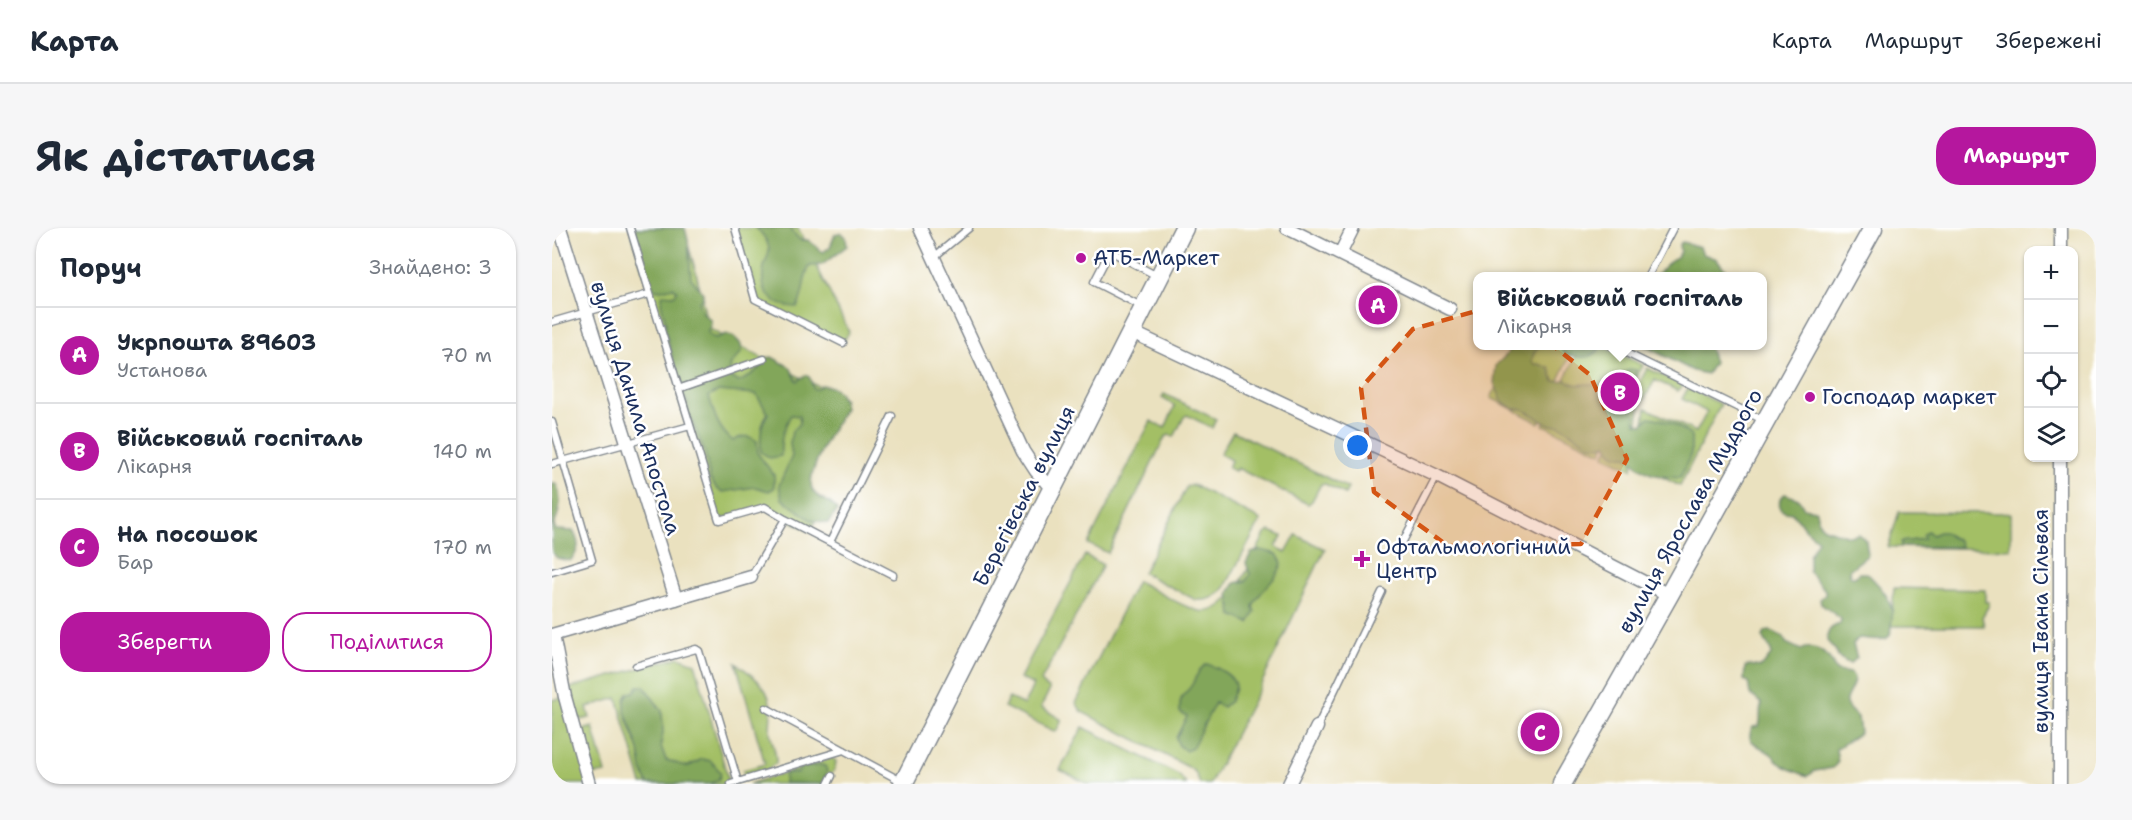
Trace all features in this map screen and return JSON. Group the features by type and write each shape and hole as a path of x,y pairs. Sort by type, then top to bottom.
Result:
{"street":[{"name":"вулиця Данила Апостола","path":"560,228 676,599"},
{"path":"920,228 1023,451 1052,489"},
{"name":"Берегівська вулиця","path":"904,783 1184,228"},
{"path":"1287,228 1450,309"},
{"path":"1340,254 1353,228"},
{"name":"вулиця Ярослава Мудрого","path":"1562,784 1670,595 1873,228"},
{"path":"2061,228 2061,246"},
{"path":"1132,332 1437,476 1670,595"},
{"name":"вулиця Івана Сільвая","path":"2060,462 2060,784"},
{"path":"589,784 565,697 552,634 751,577"},
{"path":"1289,784 1317,727"}],"lane":[{"path":"630,228 719,520 765,507 893,575"},
{"path":"735,228 755,299 843,343"},
{"path":"934,257 969,228"},
{"path":"1650,272 1673,228"},
{"path":"1144,308 1094,282 1110,251 1160,277"},
{"path":"552,322 649,294"},
{"path":"1622,350 1766,422"},
{"path":"678,389 764,359"},
{"path":"830,542 892,416"},
{"path":"552,423 592,560 552,572"},
{"path":"552,464 690,426"},
{"path":"1400,549 1437,476"},
{"path":"751,577 785,519"},
{"path":"1317,727 1382,592"},
{"path":"636,666 696,649 699,651 735,783 844,750"},
{"path":"766,708 904,783"},
{"path":"828,784 832,776"}],"highlighted area":[{"path":"1501,304 1590,375 1627,459 1581,544 1448,546 1374,492 1361,388 1413,329"}],"green space":[{"path":"630,228 683,228 696,272 708,328 844,399 800,490 828,505 809,531 765,507 719,520"},
{"path":"634,228 685,228 691,278 703,293 699,304 702,312 710,319 711,325 708,332 710,336 716,338 726,334 734,337 741,344 742,352 731,364 729,376 738,382 759,368 767,358 772,357 790,367 797,381 806,375 810,378 813,389 821,385 827,386 835,389 840,395 845,408 816,462 811,483 813,491 837,511 828,523 811,520 782,499 779,485 792,456 790,444 792,431 800,423 799,416 791,415 786,425 781,456 770,458 761,452 762,427 768,413 756,394 718,391 709,396 717,421 733,441 745,436 757,441 758,454 774,475 774,488 769,491 755,487 723,492 717,489 710,479 705,453 688,412 688,404 665,331 663,294 675,295 677,291 673,287 662,290 654,289"},
{"path":"735,228 798,228 849,332 843,343 755,299"},
{"path":"756,228 789,228 800,240 808,240 823,252 830,247 835,234 841,232 846,237 847,246 822,265 810,266 800,302 797,307 788,306 774,301 765,291 763,276 769,248 766,239"},
{"path":"1682,242 1700,247 1703,254 1717,259 1727,272 1659,272 1677,257 1680,251 1679,245"},
{"path":"1508,350 1537,350 1533,357 1533,364 1550,368 1554,381 1567,380 1574,384 1597,385 1630,369 1637,370 1628,392 1634,408 1636,423 1643,424 1649,417 1660,419 1682,429 1691,436 1691,454 1680,478 1651,474 1627,456 1614,454 1606,444 1590,445 1559,425 1550,425 1522,409 1513,409 1502,401 1494,383 1496,365"},
{"path":"1513,350 1573,350 1539,423 1491,398"},
{"path":"1562,350 1599,350 1587,357 1565,354"},
{"path":"1579,350 1611,350 1643,365 1601,453 1543,425"},
{"path":"1653,350 1710,350 1714,363 1707,374 1693,371"},
{"path":"1647,368 1683,385 1678,391 1655,380 1640,407 1632,469 1604,456"},
{"path":"1688,388 1721,404 1680,486 1638,465 1646,408 1696,432 1707,412 1682,399"},
{"path":"1164,394 1216,419 1212,428 1187,415 1174,437 1169,435 1165,437 1108,553 1088,544 1151,421 1165,428 1175,406 1162,398"},
{"path":"1233,431 1348,488 1345,494 1321,484 1308,504 1237,468 1235,471 1228,468 1231,460 1220,454"},
{"path":"552,483 557,485 560,500 554,525 556,530 573,531 578,543 576,553 570,561 557,558 552,552"},
{"path":"1193,485 1261,520 1224,589 1214,597 1204,600 1196,600 1143,573 1187,486"},
{"path":"1785,494 1799,499 1804,508 1815,510 1823,528 1849,536 1859,534 1866,541 1868,555 1849,570 1851,577 1859,573 1867,573 1883,590 1890,603 1892,617 1890,636 1880,640 1859,638 1853,644 1857,658 1850,664 1838,657 1827,641 1830,630 1840,624 1841,619 1821,604 1820,599 1825,595 1825,590 1809,572 1809,556 1818,540 1792,513 1780,509 1780,500"},
{"path":"1899,512 2011,513 2011,549 1888,547"},
{"path":"1270,531 1282,536 1276,547 1286,553 1296,535 1325,549 1258,691 1210,784 1200,784 1195,772 1188,767 1082,712 1076,703 1137,581 1185,606 1200,611 1211,610 1222,605 1240,583 1265,534"},
{"path":"1928,531 1932,535 1944,532 1958,540 1961,547 1901,547 1901,542 1924,539 1923,535"},
{"path":"1260,550 1277,554 1282,563 1277,575 1256,601 1253,607 1255,612 1249,623 1232,615 1229,593 1235,583 1246,581 1250,574 1246,563 1251,553"},
{"path":"1085,555 1103,565 1041,681 1049,688 1049,691 1041,707 1062,720 1056,732 1004,707 1009,698 1024,705 1033,685 1020,678"},
{"path":"1894,588 1985,590 1985,602 1989,602 1989,605 1982,617 1984,626 1891,626"},
{"path":"1770,631 1784,637 1786,643 1801,650 1812,648 1819,650 1829,658 1837,671 1850,673 1854,677 1846,701 1847,706 1858,717 1860,733 1836,749 1838,762 1833,768 1815,771 1808,776 1804,775 1784,766 1751,740 1750,732 1753,727 1759,726 1762,704 1750,694 1748,682 1744,680 1745,667 1750,665 1760,667 1771,655 1771,650 1763,638 1765,632"},
{"path":"679,657 695,663 729,782 722,784 642,784 617,698 587,707 590,718 580,720 578,717 570,689 573,687"},
{"path":"736,663 757,680 768,696 771,709 770,731 776,759 776,763 764,772 745,777 743,770 765,764"},
{"path":"1207,664 1228,675 1235,686 1230,701 1223,707 1215,703 1192,748 1186,751 1179,746 1176,738 1187,716 1180,712 1181,701 1200,670"},
{"path":"638,686 644,686 662,711 661,746 666,760 684,766 702,759 711,761 721,773 719,779 710,784 648,784 625,712 625,700 628,693 634,692"},
{"path":"565,697 589,784 552,784 552,700"},
{"path":"593,727 606,773 593,775 581,733"},
{"path":"1083,727 1179,775 1186,784 1088,784 1060,770"},
{"path":"832,758 836,761 835,768 826,784 749,784"},
{"path":"825,766 827,771 823,784 784,783 785,773 798,773 800,768"}],"place":[{"name":"АТБ-Маркет","path":"1081,258"},
{"name":"Укрпошта 89603","path":"1378,305"},
{"name":"Військовий госпіталь","path":"1620,392"},
{"name":"Господар маркет","path":"1810,397"},
{"name":"Офтальмологічний Центр","path":"1362,559"},
{"name":"На посошок","path":"1540,732"}]}
